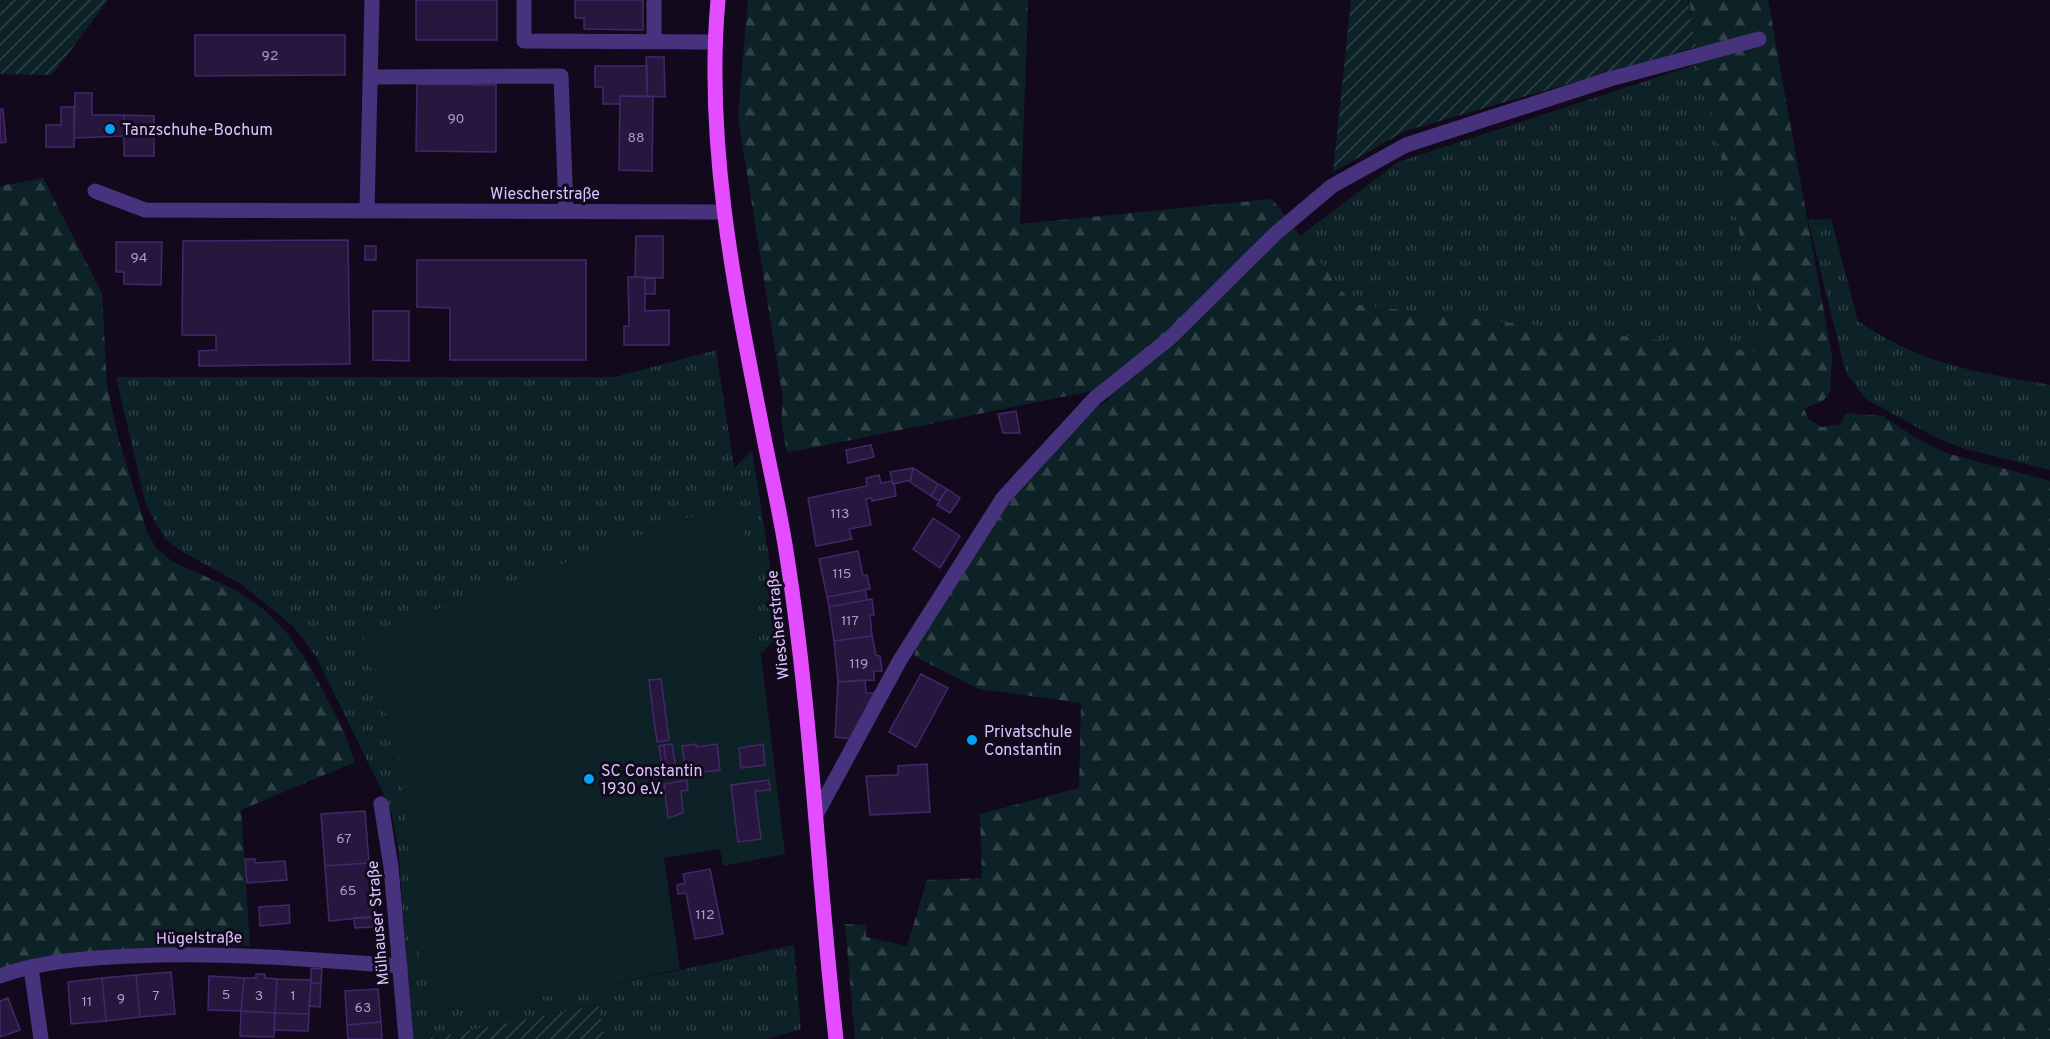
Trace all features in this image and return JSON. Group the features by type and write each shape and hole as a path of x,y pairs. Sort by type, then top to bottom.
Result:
{"main road":[{"name":"Wiescherstraße","path":"717,0 714,42 723,212 788,557 816,815 822,914 837,1039"}],"street":[{"path":"367,210 372,0"},
{"path":"524,0 524,41 714,42"},
{"path":"654,0 654,42"},
{"path":"816,815 900,660 1004,498 1095,398 1170,338 1275,234 1332,186 1406,145 1610,79 1759,39"},
{"path":"370,77 561,76 566,211"},
{"name":"Wiescherstraße","path":"95,191 145,210 723,212"},
{"name":"Mülhauser Straße","path":"381,804 390,856 406,1039"},
{"name":"Hügelstraße","path":"0,976 31,968 92,958 201,953 256,954 400,966"},
{"path":"31,968 41,1039"}],"green space":[{"path":"0,0 108,0 52,75 0,74"},
{"path":"748,0 1028,0 1020,224 1272,199 1352,304 1769,353 1698,64 1689,0 1768,0 1832,357 1830,392 1823,401 1804,408 1808,419 1821,427 1840,424 1846,413 1883,416 1916,438 1946,453 2050,481 2050,1039 855,1039 845,924 867,925 866,937 907,946 927,880 982,878 980,814 1079,788 1081,703 979,689 914,656 919,641 1008,501 1091,412 1109,399 1101,389 787,453 781,421 783,399 738,117"},
{"path":"1351,0 1688,0 1696,47 1405,131 1333,172"},
{"path":"1698,64 1770,353 1352,304 1300,236 1398,162"},
{"path":"43,178 102,293 107,386 119,440 147,532 156,548 173,562 236,590 263,609 286,632 308,662 344,731 355,762 241,810 250,946 124,949 62,956 0,968 0,186"},
{"path":"1831,219 1858,321 1905,348 1950,365 2050,385 2050,470 1962,448 1937,438 1866,399 1846,373 1808,220"},
{"path":"716,350 734,468 752,451 781,634 761,653 739,499 379,697 398,744 406,813 440,1011 594,989 794,945 801,1029 768,1039 605,1039 598,1005 426,1039 413,1039 398,847 392,815 384,795 317,658 294,627 241,584 181,551 165,539 146,505 116,377 615,377"},
{"name":"SC Constantin 1930 e.V.","path":"739,499 750,563 785,854 723,866 720,849 664,858 680,969 594,989 440,1011 413,939 406,813 398,744 379,697 363,636"},
{"path":"598,1005 605,1039 426,1039"}],"building":[{"path":"416,0 497,0 497,40 416,40"},
{"path":"575,0 643,0 643,30 584,29 584,18 575,18"},
{"path":"195,35 345,35 345,75 195,76"},
{"path":"646,57 664,57 665,97 647,96"},
{"path":"595,66 647,66 647,96 620,96 620,104 603,104 603,87 595,87"},
{"path":"417,84 496,85 496,152 416,151"},
{"path":"75,93 92,93 92,115 124,115 124,136 74,138"},
{"path":"620,96 653,97 652,171 619,170"},
{"path":"61,107 74,107 74,147 46,147 46,125 61,125"},
{"path":"0,109 3,109 6,142 0,143"},
{"path":"124,115 154,116 154,156 124,156"},
{"path":"636,236 663,236 663,278 635,277"},
{"path":"348,240 350,364 199,366 199,351 216,350 216,335 182,335 183,241"},
{"path":"116,242 162,242 161,285 124,284 124,272 116,272"},
{"path":"365,246 376,246 376,260 365,260"},
{"path":"417,260 586,260 586,360 450,360 450,308 417,307"},
{"path":"628,277 645,277 645,311 669,310 669,345 624,345 624,326 629,326"},
{"path":"655,278 655,294 645,294 645,279"},
{"path":"373,311 409,311 409,361 373,360"},
{"path":"1016,411 1020,433 1003,433 998,414"},
{"path":"871,445 874,457 848,463 846,450"},
{"path":"913,468 911,480 893,484 890,472"},
{"path":"913,468 938,484 931,496 910,482"},
{"path":"879,475 881,483 892,481 894,483 896,496 872,501 872,498 866,499 871,525 849,529 852,539 816,546 808,498 867,486 866,478"},
{"path":"938,484 947,489 939,501 931,496"},
{"path":"947,489 960,498 950,513 937,505"},
{"path":"933,518 960,536 940,568 913,549"},
{"path":"858,551 863,576 867,575 870,589 827,597 819,559"},
{"path":"865,590 867,600 829,607 827,597"},
{"path":"872,599 874,615 870,615 872,636 834,641 829,607"},
{"path":"872,636 876,655 880,656 882,671 874,671 874,680 838,682 834,641"},
{"path":"921,674 948,688 916,747 889,732"},
{"path":"661,679 669,740 657,742 649,680"},
{"path":"865,680 866,693 874,693 851,739 835,737 838,682"},
{"path":"672,744 676,769 667,771 664,745"},
{"path":"696,744 696,747 717,744 720,770 686,774 682,746"},
{"path":"763,744 765,765 741,768 739,748"},
{"path":"664,745 667,771 676,769 677,774 664,776 659,746"},
{"path":"927,764 930,812 870,815 866,776 898,775 898,766"},
{"path":"687,780 688,790 681,791 683,813 668,818 664,784"},
{"path":"769,780 770,790 755,791 761,839 738,842 731,785"},
{"path":"365,811 369,863 325,866 321,814"},
{"path":"245,859 255,859 255,863 285,861 287,880 247,883"},
{"path":"369,863 373,917 329,921 325,866"},
{"path":"710,869 723,934 695,939 686,893 678,894 677,885 685,883 683,874"},
{"path":"289,905 290,923 260,926 259,907"},
{"path":"372,917 373,927 355,928 354,918"},
{"path":"311,968 322,969 321,983 311,983"},
{"path":"171,972 175,1014 140,1017 136,975"},
{"path":"256,974 265,974 265,978 277,979 275,1013 241,1011 244,978 256,978"},
{"path":"136,975 140,1017 106,1021 102,978"},
{"path":"209,976 244,978 241,1011 208,1010"},
{"path":"102,978 106,1021 71,1024 68,982"},
{"path":"277,979 311,980 309,1014 275,1013"},
{"path":"311,983 321,983 320,1007 309,1006"},
{"path":"378,989 381,1022 347,1025 345,991"},
{"path":"8,998 20,1030 0,1037 0,1001"},
{"path":"241,1011 275,1013 274,1037 240,1036"},
{"path":"275,1013 309,1014 308,1031 274,1030"},
{"path":"381,1022 382,1039 348,1039 347,1025"}],"place":[{"name":"Tanzschuhe-Bochum","path":"110,129"},
{"name":"Privatschule Constantin","path":"972,740"},
{"name":"SC Constantin 1930 e.V.","path":"589,779"}]}
